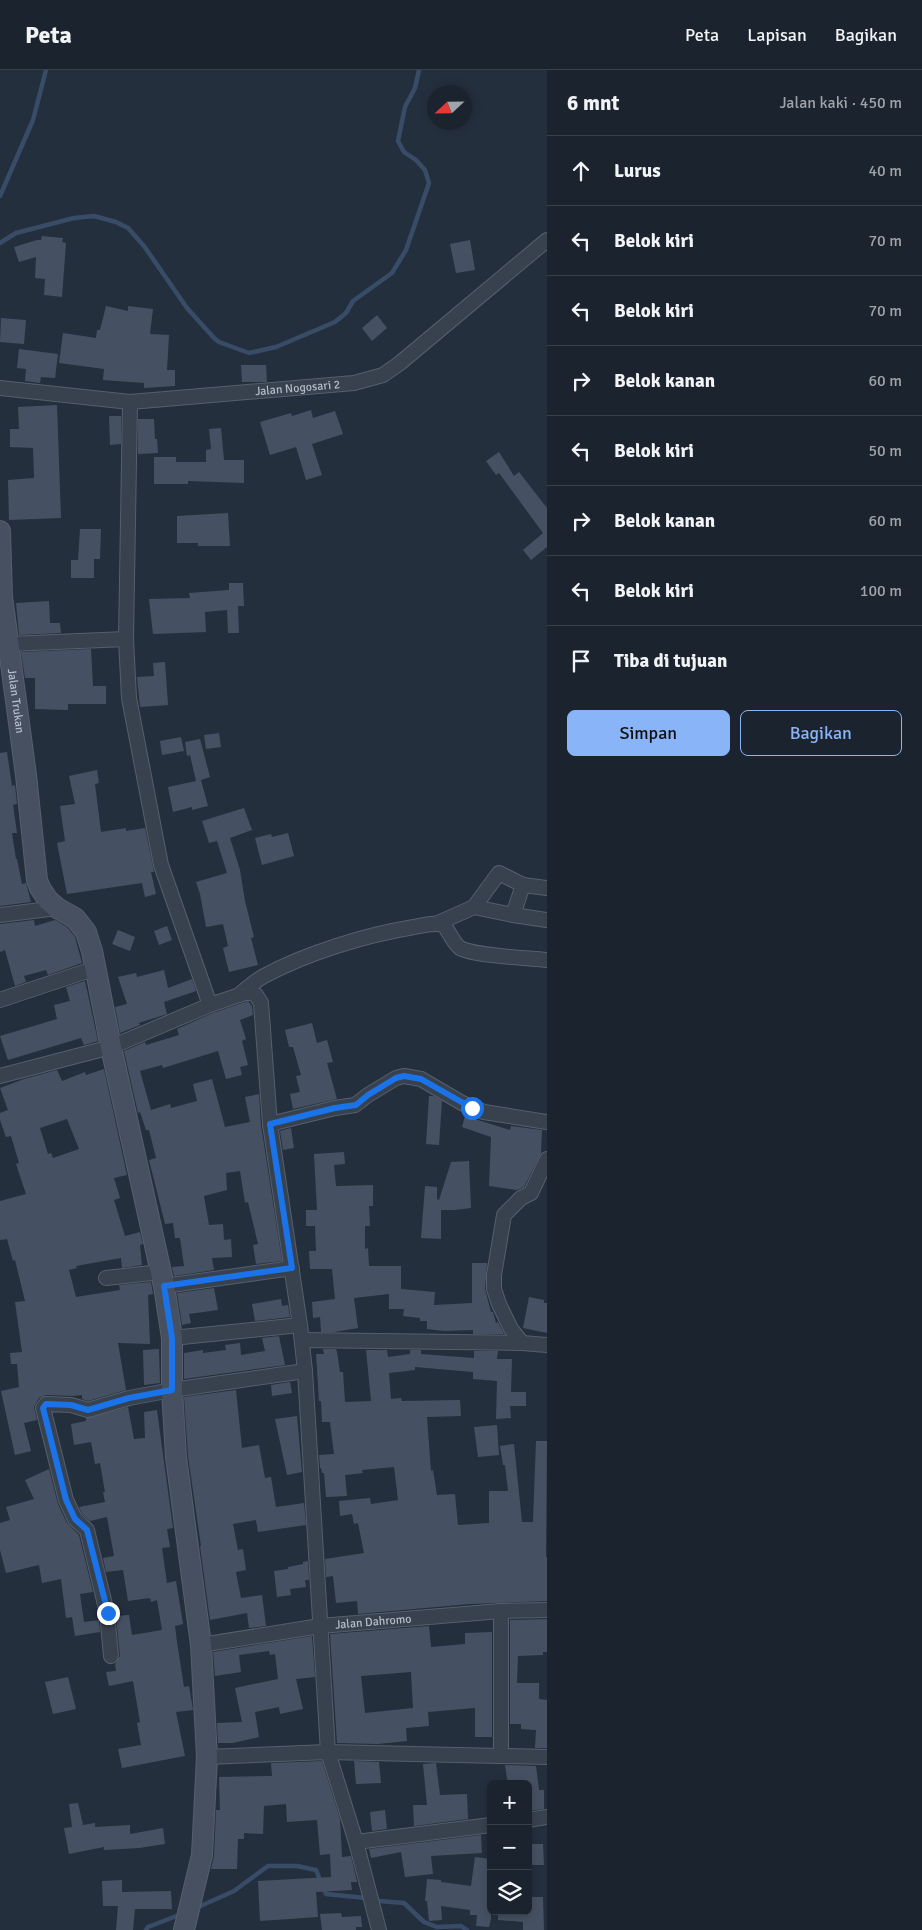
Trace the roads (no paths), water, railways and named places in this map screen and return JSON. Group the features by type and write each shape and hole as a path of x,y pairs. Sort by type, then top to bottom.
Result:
{"street":[{"name":"Jalan Nogosari 2","path":"0,388 130,402 354,383 383,375 547,240"},
{"path":"130,402 126,639 129,698 161,865 210,1005"},
{"name":"Jalan Trukan","path":"0,531 2,597 9,644 7,688 26,775 36,872 40,888 48,900 57,908 75,918 86,932 96,968 111,1047 163,1279 172,1338 172,1390 176,1457 201,1645 207,1756 202,1855 184,1930"},
{"path":"9,644 126,639"},
{"path":"236,997 262,977 320,952 354,940 438,923 474,907 499,873 523,885 545,886"},
{"path":"513,914 523,885"},
{"path":"474,907 547,920"},
{"path":"0,915 57,908"},
{"path":"438,923 444,925 458,947 466,950 486,954 547,960"},
{"path":"0,1000 96,968"},
{"path":"0,1076 111,1047 210,1005 248,992 256,995 261,1003 270,1124 292,1268 305,1371 328,1752 356,1842 379,1930"},
{"path":"270,1124 335,1108 356,1105 389,1082 404,1076 421,1079 462,1103 484,1112 547,1122"},
{"path":"522,1343 511,1329 499,1304 494,1289 494,1275 504,1215 521,1198 531,1194 547,1159"},
{"path":"106,1278 163,1279 292,1268"},
{"path":"172,1338 300,1325"},
{"path":"302,1340 547,1345"},
{"path":"111,1656 108,1613 87,1530 75,1519 66,1500 43,1408 46,1404 57,1403 88,1410 129,1398 172,1390 305,1371"},
{"name":"Jalan Dahromo","path":"201,1645 320,1626 502,1611 547,1610"},
{"path":"501,1755 502,1611"},
{"path":"207,1756 328,1752 547,1757"},
{"path":"532,1819 547,1817"},
{"path":"356,1842 487,1825"}],"waterway":[{"path":"0,196 33,120 46,70"},
{"path":"0,243 16,233 74,218 94,216 116,222 128,228 144,246 187,308 219,342 249,353 276,347 335,322 346,313 353,301 392,273 406,250 429,183 425,170 416,160 404,152 398,141 405,107 415,88 419,70"},
{"path":"196,1908 234,1891 268,1866 297,1866 316,1870 326,1894 366,1898"},
{"path":"379,1901 404,1903 424,1922 437,1927 461,1926 467,1930"},
{"path":"146,1930 148,1927 179,1915"}]}
